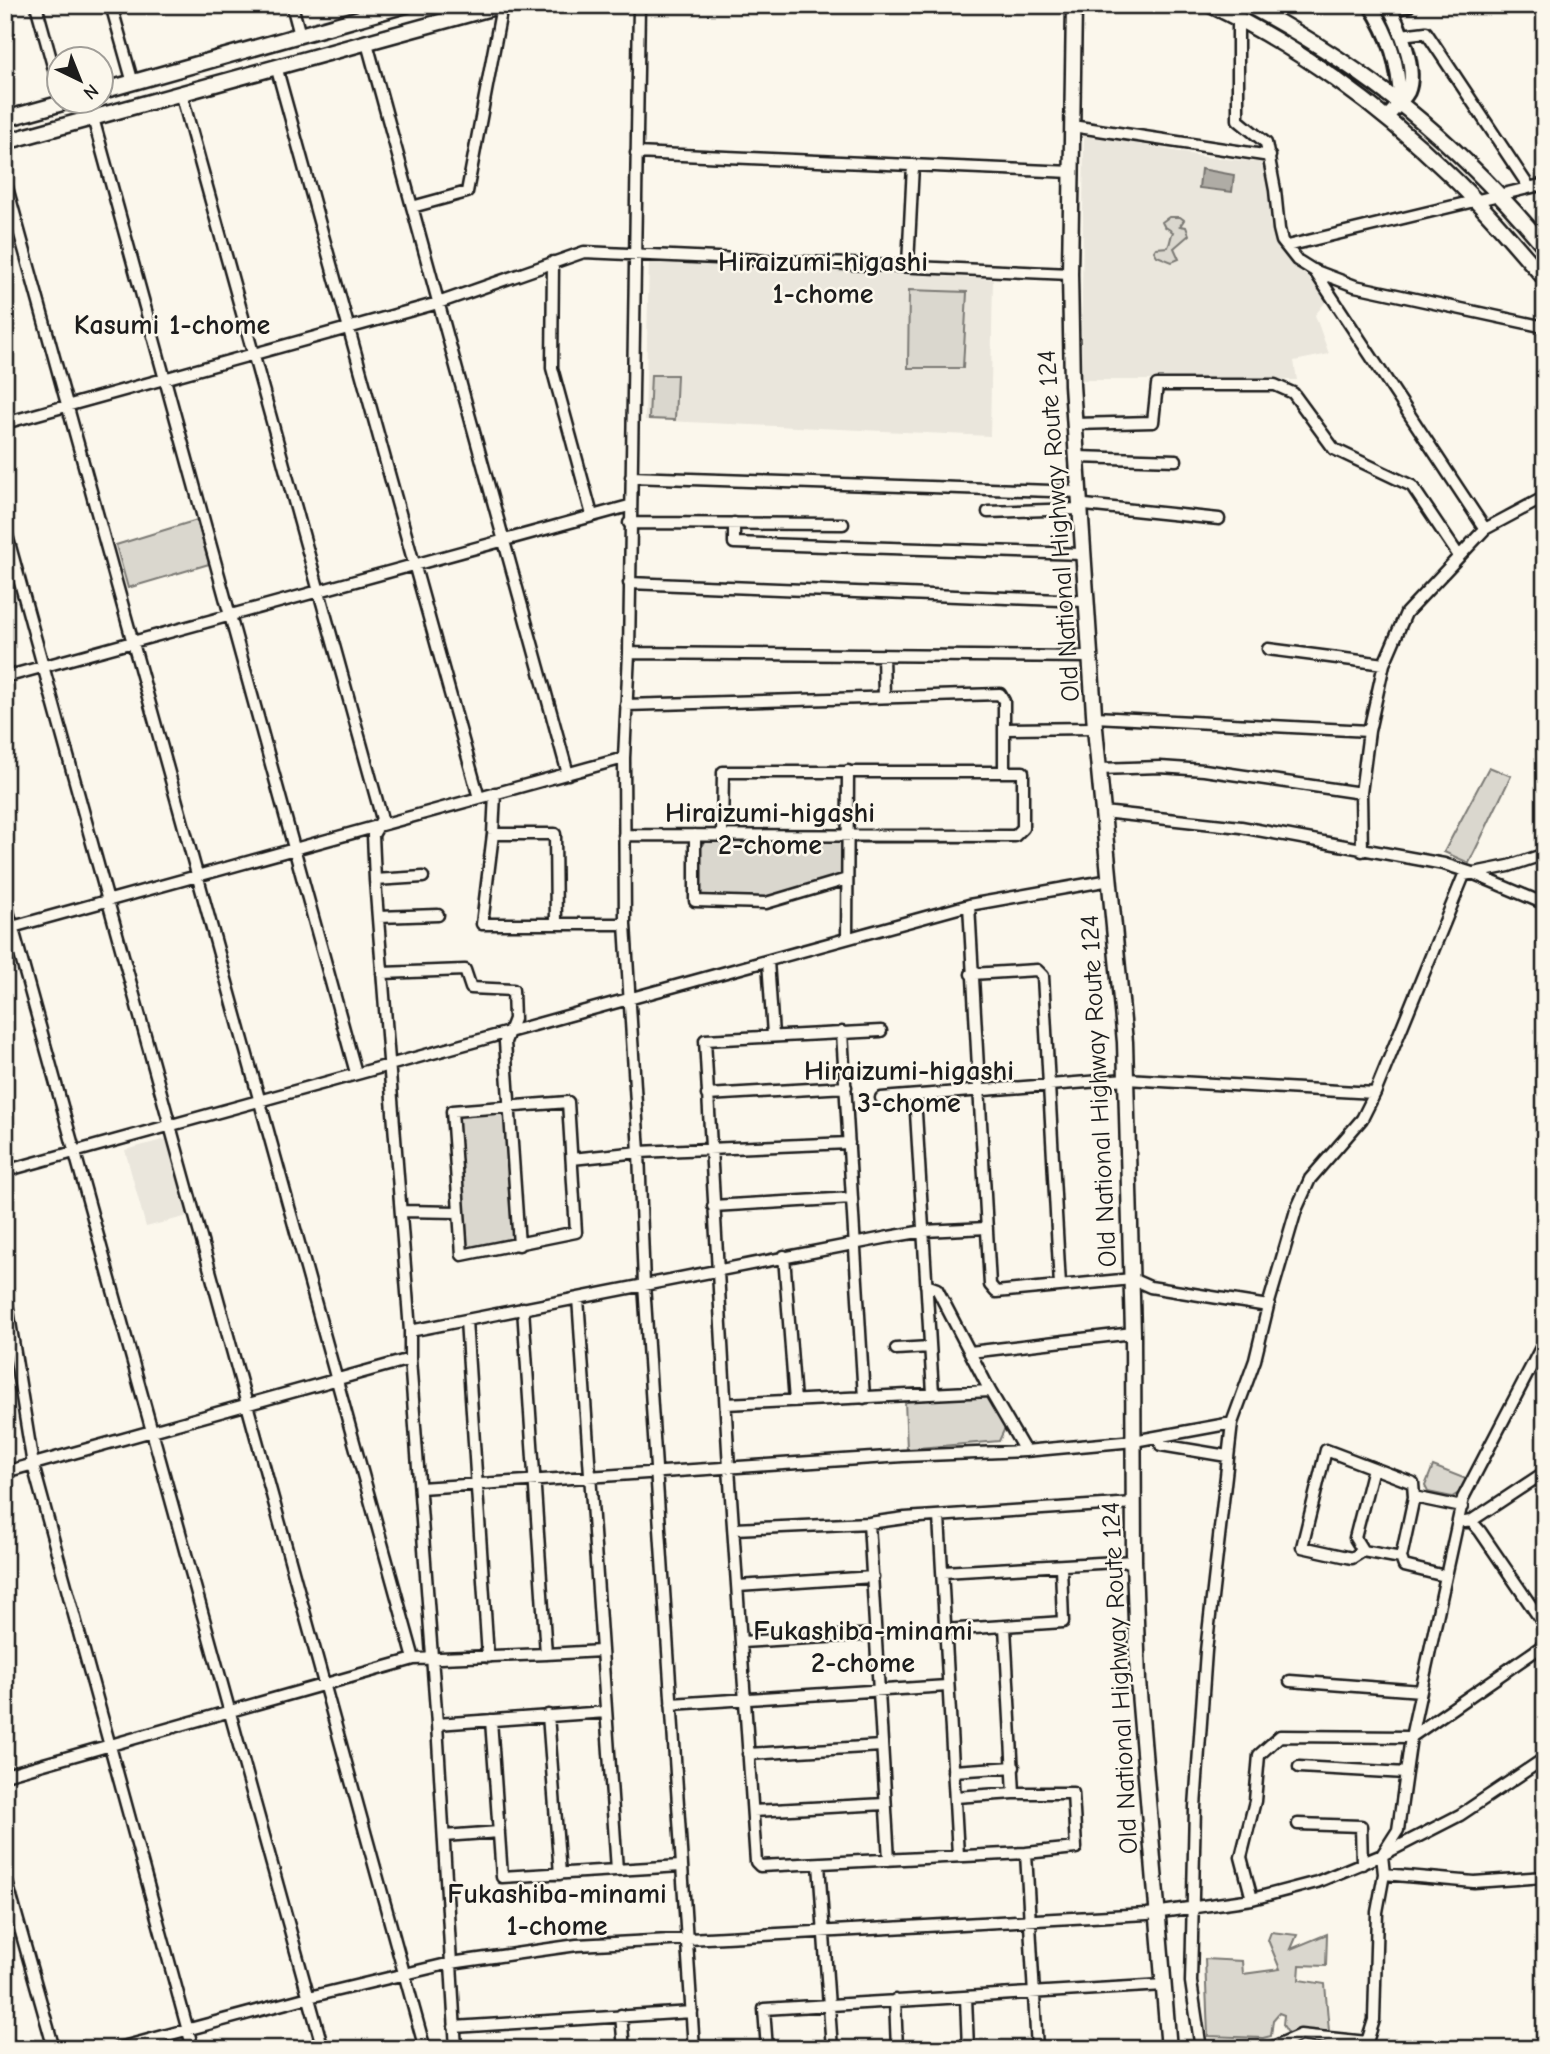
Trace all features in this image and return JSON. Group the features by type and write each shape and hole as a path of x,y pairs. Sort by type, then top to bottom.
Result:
{"highway":[{"path":"116,87 405,5"},
{"name":"Old National Highway Route 124","path":"1074,5 1070,274 1072,385 1095,723 1125,1042 1132,1279 1134,1561 1138,1681 1169,2049"},
{"path":"1210,5 1304,59 1386,118 1435,160 1476,201 1545,279"},
{"path":"1248,5 1314,42 1400,102 1448,142 1500,195 1545,247"},
{"path":"5,142 367,43 448,13 501,6"},
{"path":"5,119 46,105"}],"main road":[{"path":"1370,5 1385,29 1392,47 1400,85 1400,102"},
{"path":"1386,118 1408,92 1410,81 1409,62 1389,6 1408,5"}],"street":[{"path":"36,5 48,46"},
{"path":"111,5 132,83"},
{"path":"292,5 300,35"},
{"path":"639,5 629,506 629,653 624,758 625,925 644,1284 694,2049"},
{"path":"412,207 467,192 501,6"},
{"path":"1238,20 1238,120 1266,143 1279,229 1286,246 1297,260 1313,270 1354,286 1545,327"},
{"path":"1401,34 1426,32 1529,187"},
{"path":"367,43 568,774"},
{"path":"276,66 479,798"},
{"path":"181,93 382,818 373,835 437,1724 456,2049"},
{"path":"93,118 356,1073"},
{"path":"1072,127 1270,156"},
{"path":"636,153 1072,172"},
{"path":"908,265 913,164"},
{"path":"5,180 414,1659"},
{"path":"1286,246 1545,184"},
{"path":"5,423 438,303 583,252 1070,274"},
{"path":"552,262 552,368 592,515"},
{"path":"1313,270 1485,529"},
{"path":"1075,425 1153,422 1157,384 1275,384 1293,393 1334,449 1412,486 1459,556"},
{"path":"1077,457 1177,460"},
{"path":"631,477 1080,492"},
{"path":"1362,851 1361,793 1368,731 1384,664 1406,613 1485,529 1545,496"},
{"path":"988,512 1080,509 1085,505 1219,519"},
{"path":"5,677 629,506"},
{"path":"629,523 843,524"},
{"path":"734,523 734,543 1083,554"},
{"path":"5,528 425,2049"},
{"path":"629,583 1086,601"},
{"path":"1268,649 1384,664"},
{"path":"629,653 1090,657"},
{"path":"883,655 884,696"},
{"path":"626,705 1000,694 1004,701 1004,771"},
{"path":"1004,729 1095,723 1368,731"},
{"path":"9,928 624,758"},
{"path":"1099,769 1204,769 1361,793"},
{"path":"847,938 848,771"},
{"path":"624,835 1015,836 1023,828 1023,772 723,772 722,835"},
{"path":"495,793 482,925 625,925"},
{"path":"1103,812 1241,827 1444,864 1545,904"},
{"path":"493,834 555,834 556,924"},
{"path":"695,835 695,901 766,903 847,880"},
{"path":"1201,2049 1191,1982 1195,1807 1206,1651 1232,1423 1255,1360 1296,1210 1310,1179 1362,1119 1464,875 1509,866 1545,854"},
{"path":"376,880 423,877"},
{"path":"5,1171 969,905 1110,880"},
{"path":"5,900 9,928 74,1152 323,2049"},
{"path":"969,905 990,1285 996,1292 1132,1279 1150,1287 1268,1306"},
{"path":"378,917 438,915"},
{"path":"768,961 773,1035"},
{"path":"382,973 465,970 471,988 513,990 514,1019 505,1042 519,1245"},
{"path":"971,974 1037,970 1043,976 1060,1286"},
{"path":"881,1031 705,1040 729,1468 756,1861 760,1866 819,1864 1076,1848 1073,1793 955,1797"},
{"path":"842,1032 864,1398"},
{"path":"881,1098 1126,1079 1375,1093"},
{"path":"707,1095 846,1087"},
{"path":"915,1096 933,1393"},
{"path":"568,1102 576,1232 461,1255 453,1111 510,1105 568,1102"},
{"path":"572,1159 639,1152 849,1143"},
{"path":"713,1206 852,1198"},
{"path":"401,1211 458,1212"},
{"path":"410,1331 784,1256 924,1231 987,1228"},
{"path":"784,1256 795,1401"},
{"path":"926,1285 937,1289 990,1391 1025,1451"},
{"path":"5,1291 33,1465 193,2049"},
{"path":"578,1298 617,1870"},
{"path":"523,1308 546,1654"},
{"path":"466,1320 488,1657"},
{"path":"970,1352 1133,1333"},
{"path":"1268,2049 1300,2035 1369,2045 1374,2020 1377,1912 1384,1874 1382,1855 1398,1830 1411,1737 1464,1498 1544,1344"},
{"path":"896,1349 930,1347"},
{"path":"5,1472 411,1359"},
{"path":"726,1404 990,1391"},
{"path":"420,1488 590,1475 1025,1451 1134,1441 1232,1423"},
{"path":"1159,1437 1161,1445 1227,1457"},
{"path":"1401,1558 1363,1551 1352,1558 1302,1547 1326,1450 1413,1483 1414,1497 1401,1558 1404,1566 1445,1576"},
{"path":"1363,1551 1355,1538 1373,1468"},
{"path":"1458,1523 1471,1521 1545,1472"},
{"path":"1414,1497 1462,1507"},
{"path":"735,1529 869,1523 905,1518 1134,1503"},
{"path":"939,1517 958,1854"},
{"path":"1471,1521 1545,1626"},
{"path":"869,1523 889,1860"},
{"path":"943,1572 1134,1561"},
{"path":"944,1630 1063,1622 1061,1566"},
{"path":"738,1586 873,1577"},
{"path":"1005,1627 1014,1793"},
{"path":"741,1642 876,1634"},
{"path":"1252,1899 1241,1857 1255,1801 1259,1755 1280,1736 1411,1737 1545,1644"},
{"path":"5,1774 414,1659 601,1651"},
{"path":"1290,1681 1421,1691"},
{"path":"671,1704 947,1686"},
{"path":"437,1724 606,1712"},
{"path":"548,1715 559,1874"},
{"path":"491,1720 502,1877 681,1866"},
{"path":"748,1754 881,1746"},
{"path":"115,2049 309,1997 451,1963 577,1945 1157,1913 1252,1899 1317,1882 1382,1855 1460,1815 1545,1758"},
{"path":"953,1771 1014,1767"},
{"path":"1299,1767 1406,1773"},
{"path":"753,1811 885,1804"},
{"path":"1298,1824 1361,1826 1362,1864"},
{"path":"444,1836 499,1832"},
{"path":"1026,1853 1037,2049"},
{"path":"819,1864 832,2049"},
{"path":"1384,1874 1474,1882 1545,1877"},
{"path":"5,1875 54,2049"},
{"path":"767,2049 764,2009 1164,1985"},
{"path":"965,1997 968,2049"},
{"path":"895,2000 897,2049"},
{"path":"454,2027 692,2012"},
{"path":"621,2015 624,2049"}],"shaded area":[{"path":"1084,133 1205,157 1268,163 1282,253 1311,272 1328,299 1315,315 1329,354 1294,361 1297,380 1081,380"},
{"path":"1201,169 1234,175 1232,192 1199,188"},
{"path":"1169,217 1180,217 1184,220 1180,226 1186,227 1189,235 1174,248 1179,259 1172,262 1157,256 1154,251 1169,245 1173,232 1162,222"},
{"path":"649,261 993,279 990,436 645,420"},
{"path":"909,290 967,292 963,368 908,368"},
{"path":"651,375 677,375 675,420 649,419"},
{"path":"197,520 209,564 128,588 116,545"},
{"path":"1489,767 1511,776 1469,863 1444,852"},
{"path":"708,840 839,841 842,844 842,875 762,898 704,897 700,894 700,846"},
{"path":"504,1112 513,1241 466,1249 456,1114"},
{"path":"166,1139 188,1216 146,1227 125,1150"},
{"path":"983,1394 988,1397 1005,1428 999,1441 907,1449 905,1401"},
{"path":"1433,1466 1466,1479 1462,1491 1452,1497 1428,1492 1425,1486"},
{"path":"1271,1932 1297,1935 1291,1949 1327,1934 1326,1966 1300,1965 1299,1980 1325,1984 1329,2031 1302,2032 1290,2036 1283,2025 1284,2015 1279,2013 1273,2020 1271,2036 1208,2036 1205,1959 1242,1961 1243,1974 1280,1969 1268,1940"}],"district":[{"name":"Hiraizumi-higashi 1-chome","path":"823,277"},
{"name":"Kasumi 1-chome","path":"172,324"},
{"name":"Hiraizumi-higashi 2-chome","path":"770,828"},
{"name":"Hiraizumi-higashi 3-chome","path":"909,1086"},
{"name":"Fukashiba-minami 2-chome","path":"863,1646"},
{"name":"Fukashiba-minami 1-chome","path":"557,1909"}]}
